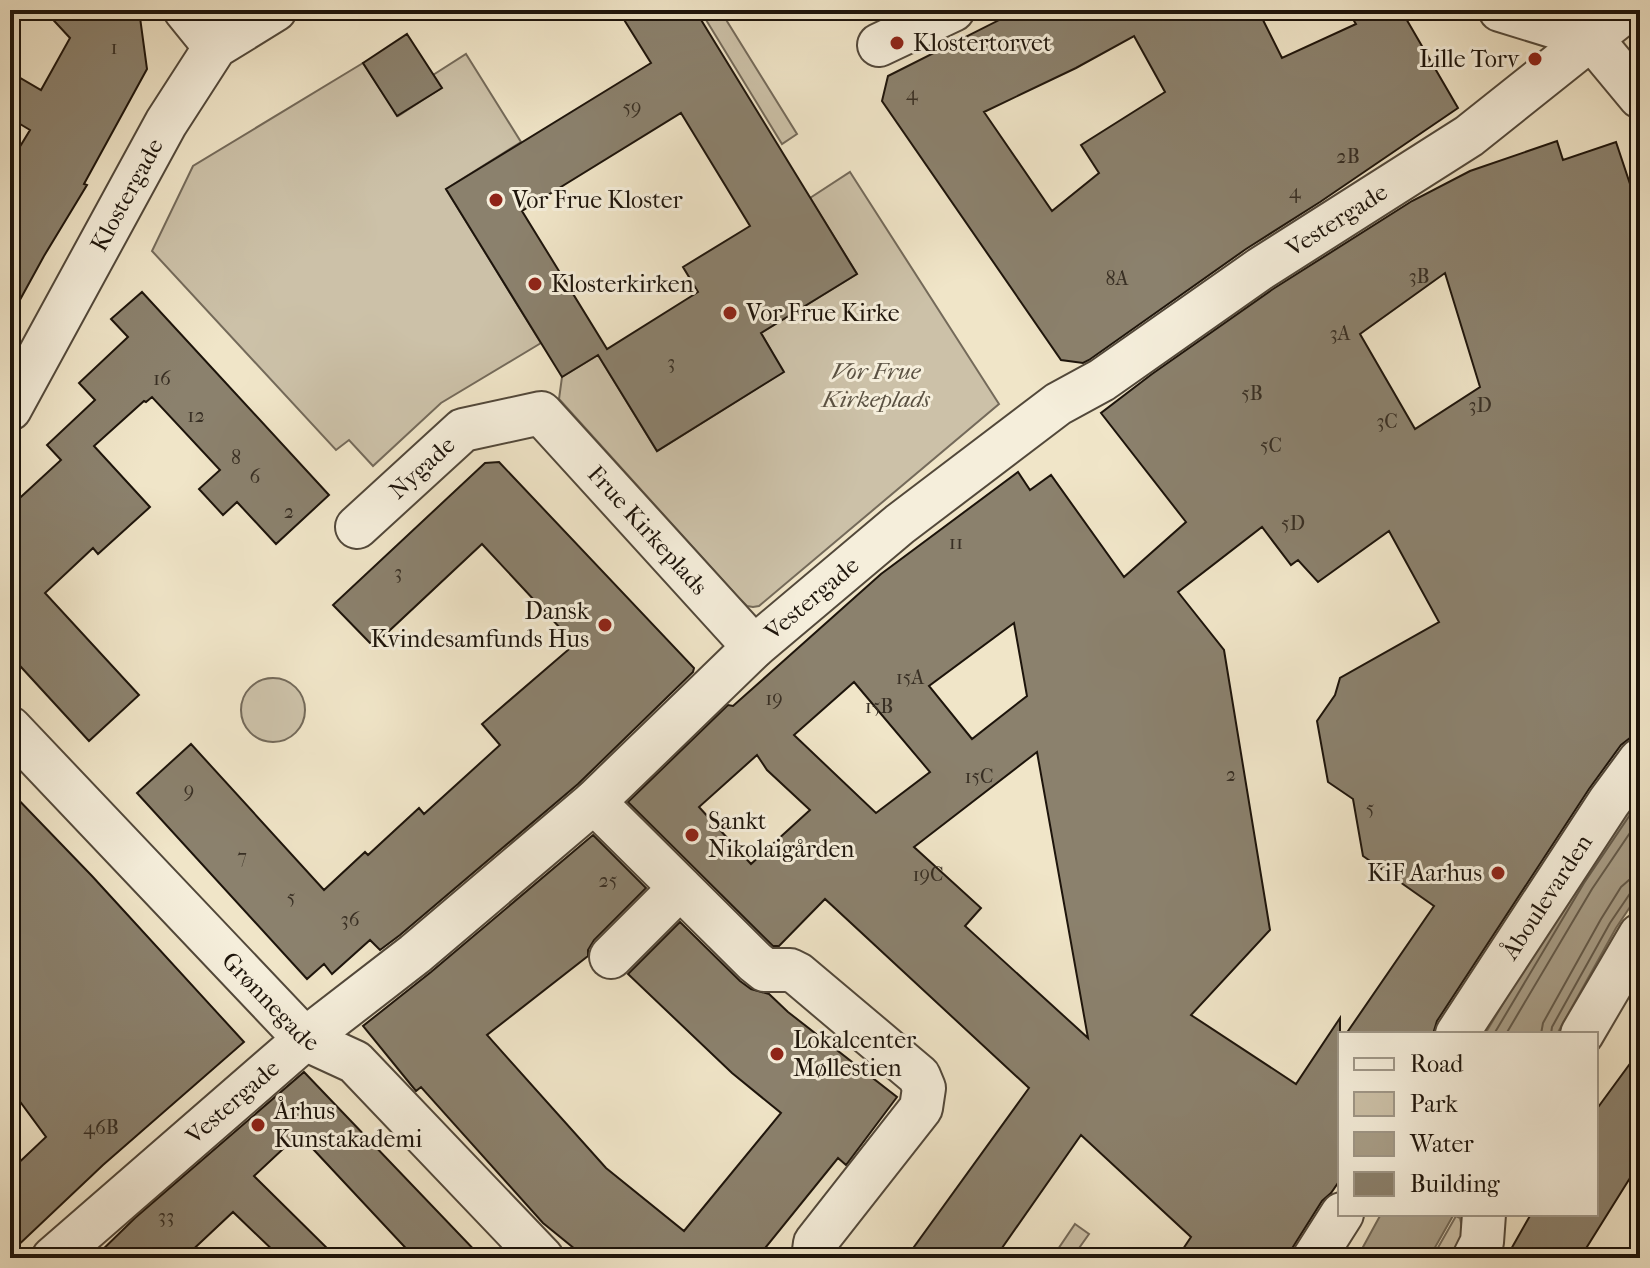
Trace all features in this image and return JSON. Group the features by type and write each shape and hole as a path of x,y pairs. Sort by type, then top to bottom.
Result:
{"street":[{"path":"185,10 215,47"},
{"name":"Klostergade","path":"10,409 166,123 215,47 275,10"},
{"path":"879,45 953,10"},
{"path":"1500,10 1591,38 1640,97"},
{"name":"Vestergade","path":"53,1258 305,1039 415,954 594,802 754,647 900,524 1058,404 1102,380 1260,269 1469,136 1627,10"},
{"name":"Frue Kirkeplads","path":"541,413 754,647"},
{"name":"Nygade","path":"357,527 463,430 541,413"},
{"name":"Grønnegade","path":"10,728 305,1039 355,1062 542,1258"},
{"name":"Åboulevarden","path":"1458,1032 1609,802 1640,760"},
{"path":"594,802 755,962 765,970 790,970 798,974 919,1076 924,1088 921,1108 815,1243 813,1258"},
{"path":"611,957 680,888"},
{"path":"1583,1032 1640,935"},
{"path":"1314,1258 1341,1216"},
{"path":"1474,1258 1482,1242 1484,1216"}],"green space":[{"path":"700,10 720,10 797,134 782,144"},
{"path":"466,54 521,142 446,189 541,343 441,403 373,466 349,440 336,450 152,251 193,166 363,63 398,116 441,88 433,75"},
{"name":"Vor Frue Kirkeplads","path":"850,172 999,404 759,606 747,606 559,399 562,377 598,355 657,451 783,372 761,333 857,274 810,198"},
{"path":"267,678 279,678 296,687 303,698 303,722 296,733 279,742 267,742 255,737 246,728 241,716 241,704 246,692 255,683"},
{"path":"1456,1216 1460,1218 1462,1235 1452,1258 1432,1258"},
{"path":"1075,1224 1089,1234 1072,1258 1052,1258"}],"water":[{"path":"1640,787 1640,892 1616,928 1558,1032 1486,1032 1577,879"},
{"path":"1380,1216 1453,1216 1429,1258 1357,1258"}],"building":[{"path":"44,10 139,10 147,69 84,184 87,185 10,318 10,163 30,130 10,118 10,72 41,90 70,38"},
{"path":"618,10 695,10 857,274 761,333 784,372 657,451 598,355 562,377 446,189 651,63","holes":["681,113 750,226 683,267 698,292 607,349 522,211"]},
{"path":"1019,10 1258,10 1282,58 1356,24 1347,10 1401,10 1458,108 1246,249 1083,363 1061,360 882,101 888,76","holes":["1134,36 1165,92 1081,145 1099,173 1052,211 984,112"]},
{"path":"407,34 442,88 397,116 363,63"},
{"path":"1557,141 1563,160 1616,142 1640,214 1640,736 1630,738 1621,745 1589,789 1437,1021 1434,1032 1347,1032 1434,906 1363,856 1353,799 1328,782 1317,721 1335,695 1340,678 1439,622 1389,531 1318,582 1298,560 1291,565 1262,527 1178,592 1224,650 1270,930 1191,1015 1296,1084 1340,1018 1338,1183 1322,1201 1286,1258 1177,1258 1191,1237 1081,1135 995,1258 906,1258 1029,1088 825,899 779,946 773,946 628,802 728,705 733,706 881,574 1018,472 1030,490 1051,475 1124,577 1186,522 1101,413 1273,289 1412,201 1470,171","holes":["1445,273 1480,387 1415,429 1360,334","1014,623 1027,696 972,739 929,686","854,682 930,772 876,813 794,735","1037,752 1088,1038 965,926 981,908 914,847","757,755 767,770 810,810 751,864 699,807"]},
{"path":"142,292 329,495 276,544 237,502 223,515 199,489 220,470 152,397 94,446 150,507 98,554 93,548 45,593 139,695 89,741 10,655 10,507 61,460 47,445 95,400 79,383 128,337 111,319"},
{"path":"499,462 694,668 693,672 578,784 400,935 380,950 370,940 332,974 324,964 307,979 137,793 191,744 324,890 419,808 424,814 500,745 482,724 575,644 482,544 373,646 333,605 485,463"},
{"path":"10,791 244,1042 103,1165 10,1253 10,1171 46,1137 10,1088"},
{"name":"Lokalcenter Møllestien","path":"593,835 646,888 594,940 588,956 487,1035 606,1168 684,1231 781,1113 732,1073 628,974 680,922 740,981 751,989 769,994 897,1097 846,1165 838,1158 757,1258 586,1258 543,1223 421,1087 416,1091 363,1026"},
{"path":"1640,1050 1640,1162 1580,1258 1506,1258 1530,1216 1598,1216 1598,1107"},
{"path":"304,1072 482,1258 415,1258 299,1134 254,1176 337,1258 281,1258 233,1212 184,1258 94,1258 135,1218"}],"place":[{"name":"Klostertorvet","path":"897,43"},
{"name":"Lille Torv","path":"1535,59"},
{"name":"Vor Frue Kloster","path":"496,200"},
{"name":"Klosterkirken","path":"535,284"},
{"name":"Vor Frue Kirke","path":"730,313"},
{"name":"Dansk Kvindesamfunds Hus","path":"605,625"},
{"name":"Sankt Nikolaigården","path":"692,835"},
{"name":"KiF Aarhus","path":"1498,873"},
{"name":"Lokalcenter Møllestien","path":"777,1054"},
{"name":"Århus Kunstakademi","path":"258,1125"}]}
